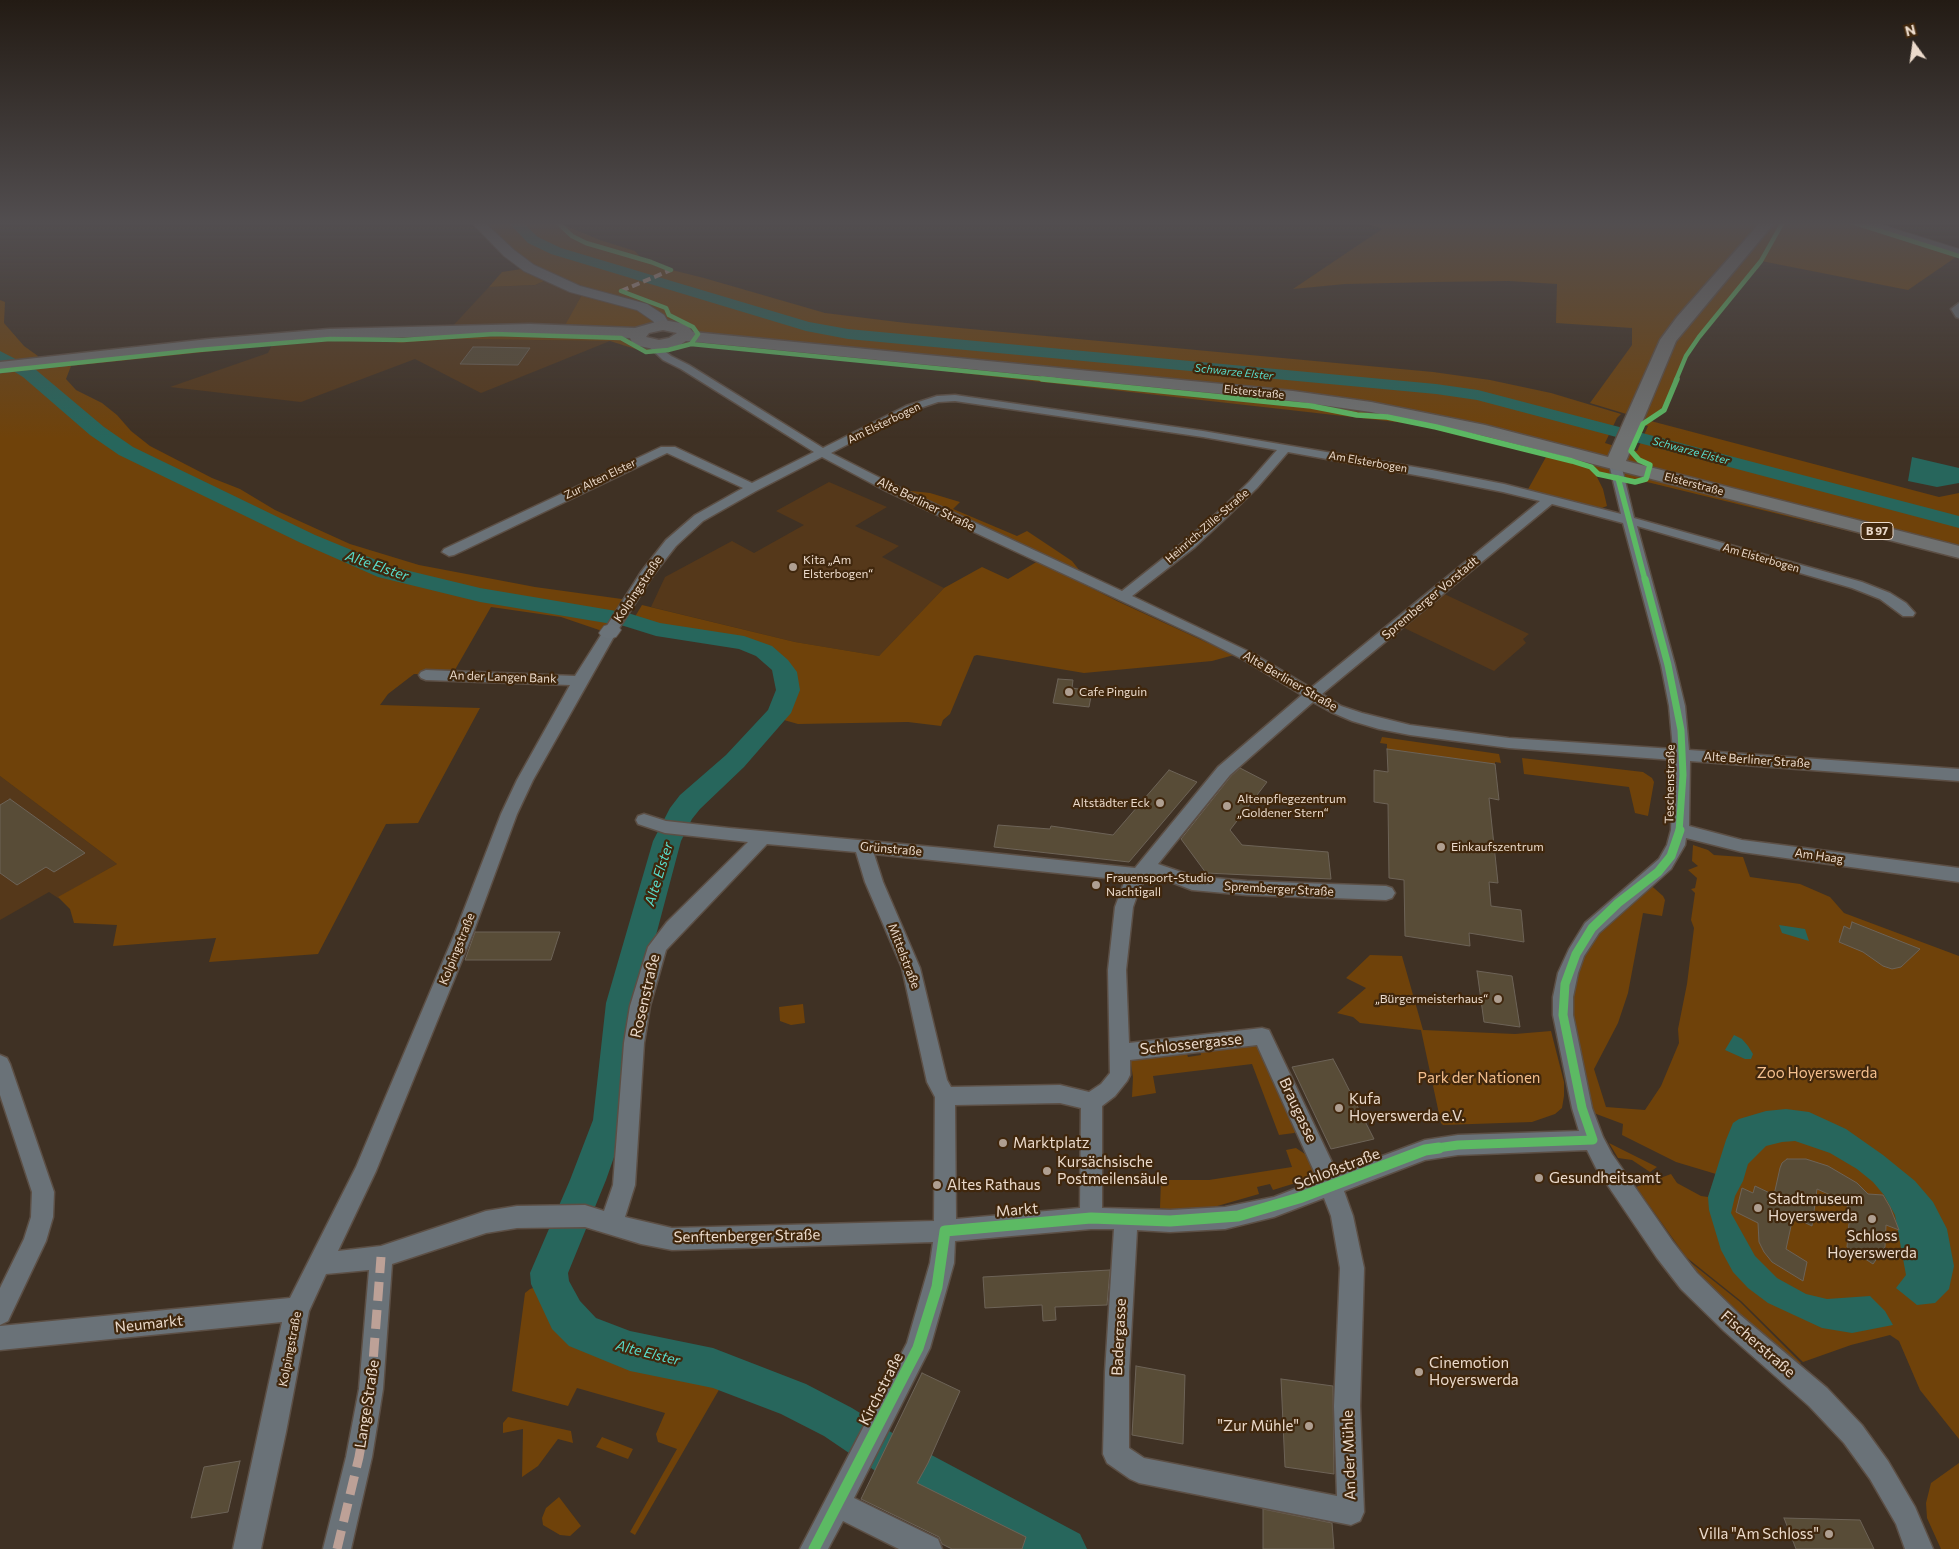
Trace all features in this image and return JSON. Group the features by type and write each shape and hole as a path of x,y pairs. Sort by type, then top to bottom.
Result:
{"main road":[{"path":"596,294 642,308 659,318 662,325"},
{"path":"1619,456 1631,423 1668,340 1707,294"},
{"path":"0,367 209,344 330,334 530,329 639,333 662,325 682,328 685,332 676,340"},
{"path":"639,333 638,336 641,341 651,344"},
{"name":"Elsterstraße","path":"651,344 676,340 1333,401 1427,417 1619,456 1959,552"}],"street":[{"path":"1959,306 1956,309 1959,314"},
{"name":"Alte Berliner Straße","path":"676,340 667,347 685,367"},
{"name":"Alte Berliner Straße","path":"651,344 660,353 823,453 890,488 1249,657 1312,695 1357,718 1410,730 1509,743 1959,775"},
{"name":"Am Elsterbogen","path":"823,453 919,404 938,399 955,398 1285,448 1463,480 1628,520 1868,589 1898,604 1908,613"},
{"name":"Heinrich-Zille-Straße","path":"1122,597 1190,544 1223,514 1253,485 1285,448"},
{"name":"Zur Alten Elster","path":"449,552 665,449 671,449 752,488"},
{"name":"Kolpingstraße","path":"247,1549 273,1432 297,1309 365,1171 464,933 509,814 525,780 610,631 648,572 671,542 699,518 752,488 823,453"},
{"name":"Teschenstraße","path":"1593,1140 1582,1108 1563,1015 1563,997 1568,973 1576,954 1592,928 1618,903 1662,868 1671,856 1680,830 1681,730 1668,665 1628,520 1619,456"},
{"name":"Spremberger Vorstadt","path":"1312,695 1549,500"},
{"name":"An der Langen Bank","path":"426,675 580,681"},
{"path":"1092,1102 1108,1090 1120,1075 1117,970 1121,924 1127,894 1142,871 1215,780 1312,695"},
{"name":"Grünstraße","path":"644,820 665,827 762,838 1142,871"},
{"name":"Am Haag","path":"1680,830 1742,846 1959,875"},
{"name":"Rosenstraße","path":"610,1223 618,1208 624,1185 634,1043 640,1006 657,946 762,838"},
{"name":"Mittelstraße","path":"863,847 874,882 911,968 937,1082 945,1096"},
{"name":"Spremberger Straße","path":"1142,871 1192,883 1247,888 1386,894"},
{"name":"Schlossergasse","path":"1120,1052 1262,1036"},
{"name":"Braugasse","path":"1262,1036 1313,1140 1331,1185"},
{"path":"0,1064 43,1192 42,1217 35,1241 0,1313"},
{"path":"945,1231 945,1096 1060,1094 1092,1102"},
{"path":"1091,1218 1092,1102"},
{"name":"Schloßstraße","path":"1091,1218 1198,1220 1238,1216 1274,1207 1432,1149 1458,1145 1593,1140"},
{"name":"Fischerstraße","path":"1593,1140 1604,1161 1689,1281 1732,1323 1818,1397 1853,1434 1879,1470 1906,1516 1919,1549"},
{"name":"An der Mühle","path":"1116,1454 1140,1470 1351,1512 1347,1406 1352,1268 1342,1216 1331,1185"},
{"name":"Senftenberger Straße","path":"318,1264 381,1257 486,1222 517,1217 585,1216 641,1234 672,1239 945,1231"},
{"name":"Markt","path":"945,1231 1091,1218"},
{"name":"Badergasse","path":"1116,1454 1117,1372 1126,1220"},
{"name":"Kirchstraße","path":"814,1549 918,1348 937,1287 945,1231"},
{"name":"Lange Straße","path":"337,1549 359,1457 371,1389 376,1353 381,1257"},
{"name":"Neumarkt","path":"0,1338 297,1309"},
{"path":"838,1504 928,1549"}],"shaded area":[{"path":"482,294 582,294 564,329 449,330"},
{"path":"458,339 610,341 481,393 415,359 301,402 170,387 268,353 272,345 381,340 399,343"},
{"name":"Kita „Am Elsterbogen“","path":"829,482 887,507 855,526 899,546 882,557 944,588 879,656 795,642 651,607 665,577 732,541 754,553 804,525 776,511"},
{"path":"1438,591 1529,634 1523,639 1526,643 1494,671 1398,625"},
{"path":"0,776 117,864 58,898 49,892 0,920"}],"green space":[{"path":"582,294 760,294 825,313 906,323 1433,372 1490,380 1551,393 1621,414 1617,418 1605,443 1621,448 1618,479 1596,475 1603,489 1607,506 1602,508 1527,491 1546,457 1414,424 864,362 693,345 677,350 645,352 610,341 458,339 399,343 381,340 333,341 272,345 71,366 66,379 76,390 102,403 117,415 131,431 150,446 212,478 240,489 275,510 350,544 419,565 535,587 629,600 608,633 561,617 491,607 452,675 414,674 388,694 380,705 480,708 418,823 386,824 318,954 209,962 216,938 113,946 117,925 74,923 70,909 58,897 117,864 0,776 0,300 5,302 4,323 24,346 38,356 36,362 209,344 563,329","holes":["672,325 684,336 645,343 637,336"]},
{"path":"1557,294 1705,294 1694,308 1633,416 1590,403 1632,345 1632,328 1556,323"},
{"path":"1712,294 1734,294 1686,356 1664,410 1647,420 1939,497 1959,493 1959,558 1647,482 1637,483 1618,479 1617,464 1622,448 1637,451 1648,426 1632,422 1659,361"},
{"path":"893,489 930,493 960,502 953,509 1017,536 1027,531 1072,561 1080,571 1081,578"},
{"path":"1038,561 1117,601 1234,655 1212,661 1084,673 977,655 974,656 950,714 943,720 941,726 908,722 798,724 784,720 779,713 788,690 785,672 764,651 744,643 684,634 633,620 642,605 795,642 879,656 944,588 982,567 1008,579"},
{"path":"1382,737 1499,754 1501,763 1495,762 1495,764 1387,749 1387,744 1380,743"},
{"path":"1522,758 1643,772 1652,778 1654,782 1648,816 1635,813 1629,787 1524,774"},
{"name":"Zoo Hoyerswerda","path":"1693,845 1708,850 1714,855 1743,857 1750,877 1800,884 1830,897 1844,913 1959,956 1959,1439 1920,1390 1899,1341 1890,1335 1851,1345 1803,1362 1741,1301 1686,1257 1636,1187 1671,1174 1677,1183 1701,1196 1708,1197 1716,1174 1676,1162 1622,1135 1623,1124 1583,1109 1564,1015 1576,954 1646,881 1663,896 1665,900 1662,916 1643,913 1628,993 1618,1023 1594,1069 1606,1107 1645,1110 1661,1086 1679,1043 1678,1029 1687,984 1694,928 1691,920 1695,893 1691,889 1695,888 1697,878 1688,870 1698,866 1692,861"},
{"name":"Park der Nationen","path":"1370,955 1402,956 1423,1030 1515,1034 1551,1031 1564,1082 1562,1108 1555,1114 1532,1122 1443,1125 1421,1030 1360,1023 1353,1017 1337,1013 1366,988 1346,978"},
{"path":"803,1004 805,1023 791,1025 780,1021 779,1007"},
{"path":"1255,1044 1261,1049 1297,1131 1294,1133 1279,1135 1252,1064 1153,1076 1156,1093 1132,1097 1133,1077 1130,1058 1186,1051 1188,1057 1201,1055 1200,1050"},
{"path":"1609,1143 1657,1167 1650,1172 1632,1160 1618,1158"},
{"path":"1296,1148 1305,1154 1315,1177 1273,1190 1270,1184 1257,1187 1259,1194 1193,1213 1160,1208 1161,1180 1209,1180 1292,1167 1286,1150"},
{"path":"1685,1258 1740,1302 1801,1363 1790,1373 1733,1323"},
{"path":"545,1284 562,1319 578,1340 616,1355 705,1374 740,1390 736,1395 720,1388 635,1535 630,1532 677,1449 658,1442 656,1434 665,1413 577,1388 568,1406 512,1391 525,1293 530,1289"},
{"path":"508,1417 571,1431 573,1443 558,1439 538,1466 522,1477 523,1429 503,1433 503,1423"},
{"path":"602,1437 633,1449 628,1459 596,1447"},
{"path":"1959,1463 1959,1549 1941,1549 1927,1518 1926,1503 1931,1483"},
{"path":"559,1497 581,1526 570,1536 560,1535 543,1525 542,1518 546,1508"}],"water":[{"path":"1912,457 1959,468 1959,483 1937,487 1908,481"},
{"path":"1779,925 1805,929 1809,941 1782,933"},
{"path":"1734,1035 1742,1039 1748,1046 1753,1054 1751,1059 1745,1059 1725,1050"},
{"path":"1786,1109 1809,1112 1846,1129 1883,1155 1915,1181 1933,1202 1947,1229 1954,1266 1949,1289 1935,1303 1917,1305 1896,1288 1906,1275 1895,1215 1884,1195 1873,1182 1857,1169 1830,1153 1795,1141 1766,1146 1748,1164 1743,1181 1735,1196 1731,1213 1755,1256 1777,1278 1806,1294 1827,1299 1870,1296 1885,1311 1893,1325 1852,1333 1822,1328 1768,1303 1748,1288 1733,1272 1721,1250 1709,1210 1708,1197 1726,1140 1733,1123 1739,1119 1766,1111"}],"building":[{"path":"473,347 530,348 518,365 460,364"},
{"path":"1058,679 1073,680 1072,688 1092,691 1089,707 1053,703"},
{"name":"Einkaufszentrum","path":"1387,749 1495,764 1499,800 1489,798 1498,883 1489,882 1491,906 1521,910 1524,942 1469,933 1470,946 1405,936 1404,880 1389,878 1388,804 1374,802 1374,770 1388,772"},
{"name":"Altenpflegezentrum „Goldener Stern“","path":"1240,768 1267,782 1230,830 1242,845 1328,852 1331,879 1206,873 1181,839 1231,776"},
{"name":"Altstädter Eck","path":"1169,770 1197,782 1129,862 994,847 998,825 1050,829 1051,826 1113,835"},
{"path":"10,799 85,853 54,872 46,867 17,885 0,873 0,805"},
{"path":"1852,922 1920,949 1901,967 1892,969 1883,966 1863,952 1839,942 1844,926 1850,929"},
{"path":"475,932 560,932 551,960 465,960"},
{"name":"„Bürgermeisterhaus“","path":"1477,971 1512,976 1520,1027 1484,1022"},
{"path":"1333,1059 1374,1139 1331,1149 1292,1067"},
{"name":"Schloss Hoyerswerda","path":"1787,1159 1806,1159 1828,1166 1857,1183 1868,1194 1883,1195 1899,1230 1886,1225 1885,1247 1873,1264 1847,1247 1850,1211 1844,1201 1817,1189 1812,1226 1793,1217 1786,1249 1807,1262 1803,1281 1772,1262 1759,1242 1758,1223 1736,1212 1742,1188 1753,1193 1755,1186 1774,1195 1780,1168"},
{"path":"1110,1270 1107,1305 1055,1307 1056,1320 1043,1321 1042,1305 985,1308 983,1277"},
{"path":"1136,1366 1185,1375 1183,1444 1132,1435"},
{"path":"922,1373 960,1391 917,1483 1026,1537 1022,1549 952,1549 942,1544 939,1537 861,1499"},
{"name":"\"Zur Mühle\"","path":"1281,1379 1333,1386 1334,1474 1285,1467"},
{"path":"240,1461 228,1512 191,1518 204,1467"},
{"path":"1263,1509 1332,1523 1334,1549 1263,1549"},
{"name":"Villa \"Am Schloss\"","path":"1784,1518 1860,1520 1874,1549 1796,1549"}],"waterway":[{"name":"Schwarze Elster","path":"700,294 806,326 848,334 1436,389 1478,395 1959,522"},
{"name":"Alte Elster","path":"0,356 29,373 97,431 126,451 308,539 386,572 480,595 628,620 656,629 744,643 764,651 780,665 785,672 788,690 779,713 735,761 690,802 680,815 667,841 622,1003 610,1120 588,1180 549,1273 550,1284 566,1315 583,1332 630,1351 713,1368 792,1398 838,1422 892,1457 1065,1549"}],"marked path":[{"path":"337,1549 359,1457 371,1389 381,1257"}],"cycle path":[{"path":"630,294 666,308 669,315 693,327 698,334 691,344"},
{"path":"0,371 199,350 330,339 403,340 494,334 621,338 646,352 668,350 691,344 1311,406 1357,415 1387,417 1436,427 1572,461 1591,467 1598,474 1635,482 1646,479 1650,465 1639,460 1631,451 1643,424 1664,410 1686,356 1734,294"},
{"path":"814,1549 918,1348 937,1287 945,1231 1091,1218 1170,1221 1238,1216 1299,1198 1425,1150 1458,1145 1593,1140 1582,1108 1563,1015 1565,984 1576,954 1592,928 1618,903 1658,872 1671,856 1680,830 1683,775 1681,730 1668,665 1618,478"}],"place":[{"name":"Kita „Am Elsterbogen“","path":"793,567"},
{"name":"Cafe Pinguin","path":"1069,692"},
{"name":"Altstädter Eck","path":"1160,803"},
{"name":"Altenpflegezentrum „Goldener Stern“","path":"1227,806"},
{"name":"Einkaufszentrum","path":"1441,847"},
{"name":"Frauensport-Studio Nachtigall","path":"1096,885"},
{"name":"„Bürgermeisterhaus“","path":"1498,999"},
{"name":"Kufa Hoyerswerda e.V.","path":"1339,1108"},
{"name":"Marktplatz","path":"1003,1143"},
{"name":"Kursächsische Postmeilensäule","path":"1047,1171"},
{"name":"Gesundheitsamt","path":"1539,1178"},
{"name":"Altes Rathaus","path":"937,1185"},
{"name":"Stadtmuseum Hoyerswerda","path":"1758,1208"},
{"name":"Schloss Hoyerswerda","path":"1872,1219"},
{"name":"Cinemotion Hoyerswerda","path":"1419,1372"},
{"name":"\"Zur Mühle\"","path":"1309,1426"},
{"name":"Villa \"Am Schloss\"","path":"1829,1534"}]}
